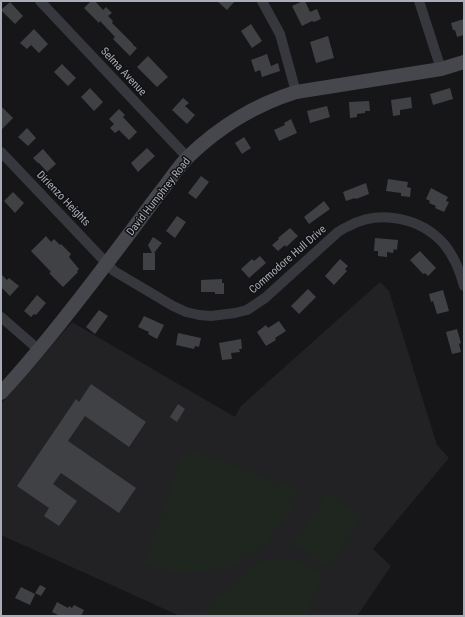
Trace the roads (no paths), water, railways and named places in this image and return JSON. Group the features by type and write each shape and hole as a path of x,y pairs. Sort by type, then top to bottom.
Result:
{"street":[{"name":"Selma Avenue","path":"40,1 188,158"},
{"path":"262,1 280,34 296,92"},
{"path":"419,1 441,69"},
{"name":"David Humphrey Road","path":"1,392 53,333 188,158 221,129 252,109 296,92 441,69 464,62"},
{"name":"Dirienzo Heights","path":"1,152 107,263"},
{"name":"Commodore Hull Drive","path":"107,263 114,271 173,306 186,312 211,316 235,313 247,310 265,298 338,232 358,222 372,218 390,217 406,220 416,224 439,238 453,257 460,271 464,286"},
{"path":"1,317 39,350"}]}
